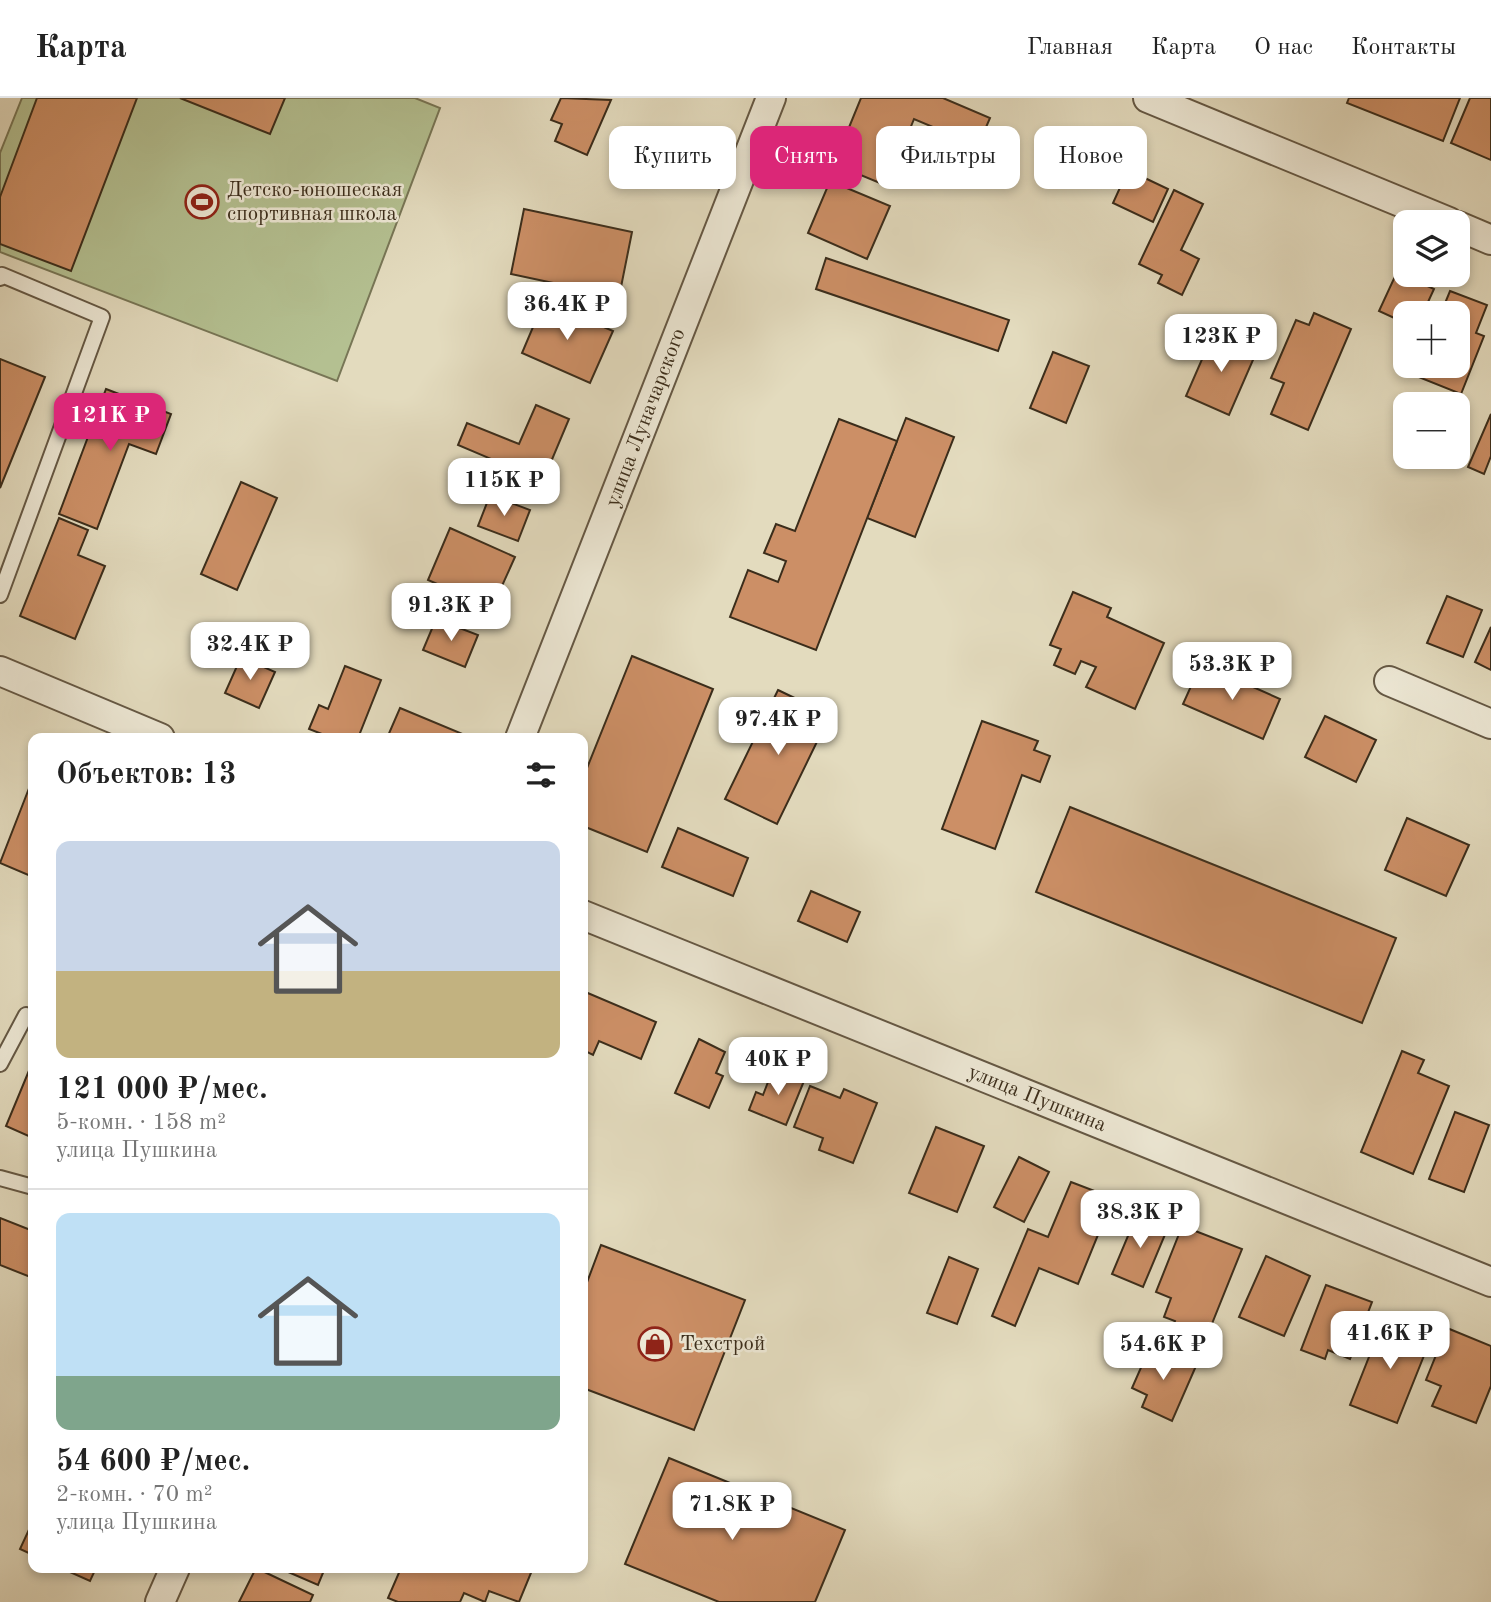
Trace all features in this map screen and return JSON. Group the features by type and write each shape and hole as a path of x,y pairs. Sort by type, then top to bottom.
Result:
{"street":[{"name":"улица Луначарского","path":"522,733 771,98"},
{"path":"1148,98 1420,210"},
{"path":"1470,231 1491,240"},
{"path":"0,671 148,733"},
{"path":"1389,681 1491,724"},
{"name":"улица Пушкина","path":"588,917 1491,1282"},
{"path":"160,1602 173,1573"}],"lane":[{"path":"0,278 2,275 102,317 0,595"},
{"path":"0,1064 26,1015"},
{"path":"0,1178 28,1186"}],"green space":[{"name":"Детско-юношеская спортивная школа","path":"22,98 415,98 440,108 337,381 0,252 0,153"}],"building":[{"path":"37,98 137,98 71,271 0,244 0,197"},
{"path":"180,98 285,98 270,134"},
{"path":"561,98 611,100 587,155 555,141 562,124 551,120"},
{"path":"861,98 943,98 990,118 987,126 931,126 914,119 911,126 876,126 876,181 862,176 862,126 850,126"},
{"path":"1349,98 1460,98 1443,141 1347,103"},
{"path":"1470,98 1491,98 1491,160 1451,143"},
{"path":"1147,179 1168,189 1153,222 1113,203 1119,189 1147,189"},
{"path":"827,189 849,189 890,206 867,259 808,233"},
{"path":"1174,190 1203,204 1181,250 1199,259 1182,295 1158,283 1162,275 1139,264"},
{"path":"524,209 632,232 619,297 511,274"},
{"path":"826,258 1009,320 998,351 816,289"},
{"path":"1393,281 1393,287 1434,289 1428,301 1393,301 1393,317 1379,311"},
{"path":"1450,291 1487,305 1476,333 1484,336 1470,371 1470,301 1446,301"},
{"path":"544,301 613,331 590,383 522,353"},
{"path":"1314,313 1351,329 1308,430 1271,414 1284,383 1271,378 1296,320 1309,325"},
{"path":"1213,334 1256,353 1229,415 1186,396"},
{"path":"1053,352 1089,366 1066,423 1030,408"},
{"path":"0,359 45,377 0,488"},
{"path":"1421,378 1467,378 1462,392"},
{"path":"106,389 171,414 156,454 129,444 97,529 59,514"},
{"path":"536,405 569,419 543,481 458,445 467,423 519,444"},
{"path":"1491,414 1491,456 1484,474 1470,468"},
{"path":"906,418 954,437 915,537 867,518"},
{"path":"839,419 897,441 816,650 730,617 748,570 778,582 786,561 764,553 776,524 795,531"},
{"path":"241,482 277,498 237,590 201,574"},
{"path":"490,495 530,510 518,541 478,526"},
{"path":"59,518 88,530 78,555 105,566 75,639 20,616"},
{"path":"450,528 515,557 492,608 428,580"},
{"path":"1073,592 1111,608 1107,617 1164,643 1135,709 1086,687 1096,667 1081,661 1075,674 1054,665 1061,649 1050,645"},
{"path":"1447,596 1482,610 1463,657 1427,643"},
{"path":"436,619 478,635 465,667 423,650"},
{"path":"1491,627 1491,670 1475,662"},
{"path":"632,656 713,689 647,852 588,828 588,766"},
{"path":"241,657 275,672 259,708 225,693"},
{"path":"1201,664 1280,699 1263,739 1183,704"},
{"path":"345,666 381,680 360,733 319,733 309,729 319,705 328,709"},
{"path":"778,690 830,715 777,824 725,799"},
{"path":"400,708 460,733 389,733"},
{"path":"1325,716 1376,740 1356,782 1305,757"},
{"path":"982,721 1038,741 1034,750 1050,756 1040,782 1022,775 995,849 942,829"},
{"path":"28,791 28,875 0,863"},
{"path":"1070,807 1396,938 1362,1023 1036,892"},
{"path":"1407,818 1469,845 1446,896 1385,870"},
{"path":"678,828 748,858 733,896 662,867"},
{"path":"811,891 860,912 847,942 798,921"},
{"path":"588,993 656,1022 641,1059 599,1041 593,1055 588,1052"},
{"path":"699,1039 725,1052 716,1073 723,1076 709,1108 675,1093"},
{"path":"1402,1051 1424,1060 1418,1073 1449,1086 1413,1174 1361,1152"},
{"path":"773,1069 804,1081 786,1125 749,1110 756,1092 763,1095"},
{"path":"28,1073 28,1136 6,1126"},
{"path":"810,1086 840,1098 844,1089 877,1103 853,1163 819,1150 823,1138 794,1127"},
{"path":"1455,1112 1489,1125 1464,1192 1429,1179"},
{"path":"936,1127 984,1146 957,1212 909,1193"},
{"path":"1019,1157 1049,1172 1024,1222 994,1207"},
{"path":"1071,1182 1113,1198 1078,1284 1039,1268 1015,1326 992,1316 1028,1229 1048,1237"},
{"path":"1138,1212 1169,1225 1143,1287 1112,1274"},
{"path":"0,1218 28,1229 28,1276 0,1265"},
{"path":"1185,1227 1242,1249 1203,1346 1170,1334 1175,1321 1164,1317 1171,1298 1156,1292 1179,1234"},
{"name":"Техстрой","path":"601,1245 745,1300 694,1430 588,1390 588,1280"},
{"path":"1266,1256 1310,1276 1284,1336 1239,1317"},
{"path":"949,1257 978,1269 957,1324 927,1313"},
{"path":"1326,1285 1372,1302 1350,1359 1328,1350 1325,1359 1301,1350"},
{"path":"1384,1319 1431,1338 1397,1423 1350,1405"},
{"path":"1447,1328 1491,1346 1491,1386 1476,1423 1432,1406 1441,1386 1426,1380"},
{"path":"1150,1347 1196,1366 1172,1421 1142,1407 1147,1395 1132,1388"},
{"path":"669,1458 845,1530 815,1602 719,1602 625,1564"},
{"path":"28,1532 28,1553 20,1549"},
{"path":"72,1573 94,1573 90,1581"},
{"path":"254,1573 267,1573 313,1595 310,1602 239,1602"},
{"path":"290,1573 323,1573 318,1585"},
{"path":"399,1573 531,1573 519,1602 489,1591 485,1602 464,1593 460,1602 398,1602 388,1598"}],"place":[{"name":"Детско-юношеская спортивная школа","path":"202,202"},
{"name":"Техстрой","path":"655,1344"}]}
